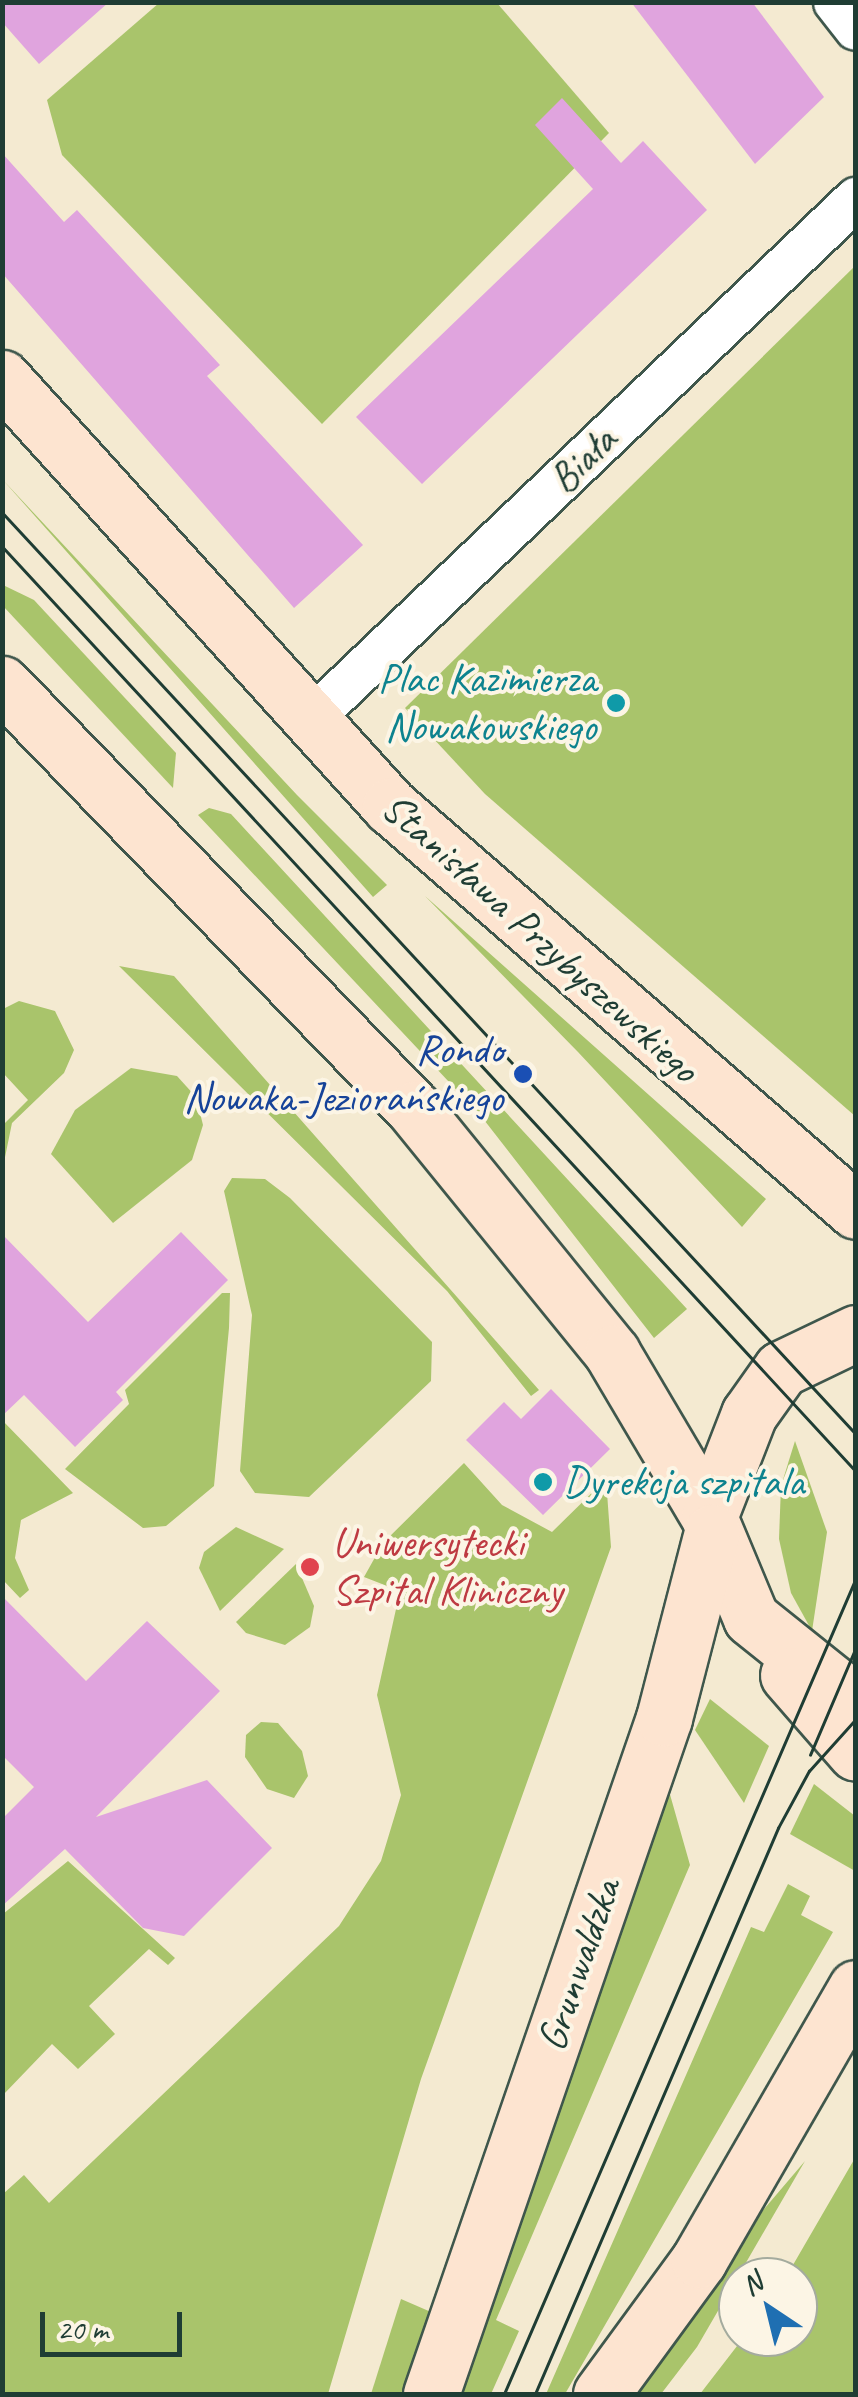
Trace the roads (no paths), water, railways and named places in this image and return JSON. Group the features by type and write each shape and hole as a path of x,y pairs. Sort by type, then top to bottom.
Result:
{"main road":[{"name":"Stanisława Przybyszewskiego","path":"2,378 310,720 542,946 856,1211"},
{"path":"2,684 166,845 473,1178 612,1352 711,1524 751,1618 807,1706 856,1754"},
{"path":"784,1365 856,1305"},
{"path":"784,1365 856,1333"},
{"name":"Grunwaldzka","path":"432,2394 664,1718 711,1524 749,1414 784,1365"},
{"path":"751,1618 856,1702"},
{"path":"601,2394 699,2260 856,1988"}],"street":[{"path":"835,2 856,29"},
{"name":"Biała","path":"310,720 856,200"}],"tram line":[{"path":"2,512 856,1434"},
{"path":"2,546 856,1471"},
{"path":"504,2394 856,1578"},
{"path":"810,1755 856,1647"},
{"path":"535,2394 778,1828 809,1771 856,1719"}],"place":[{"name":"Plac Kazimierza Nowakowskiego","path":"616,703"},
{"name":"Rondo Nowaka-Jeziorańskiego","path":"523,1074"},
{"name":"Dyrekcja szpitala","path":"543,1482"},
{"name":"Uniwersytecki Szpital Kliniczny","path":"310,1567"}]}
